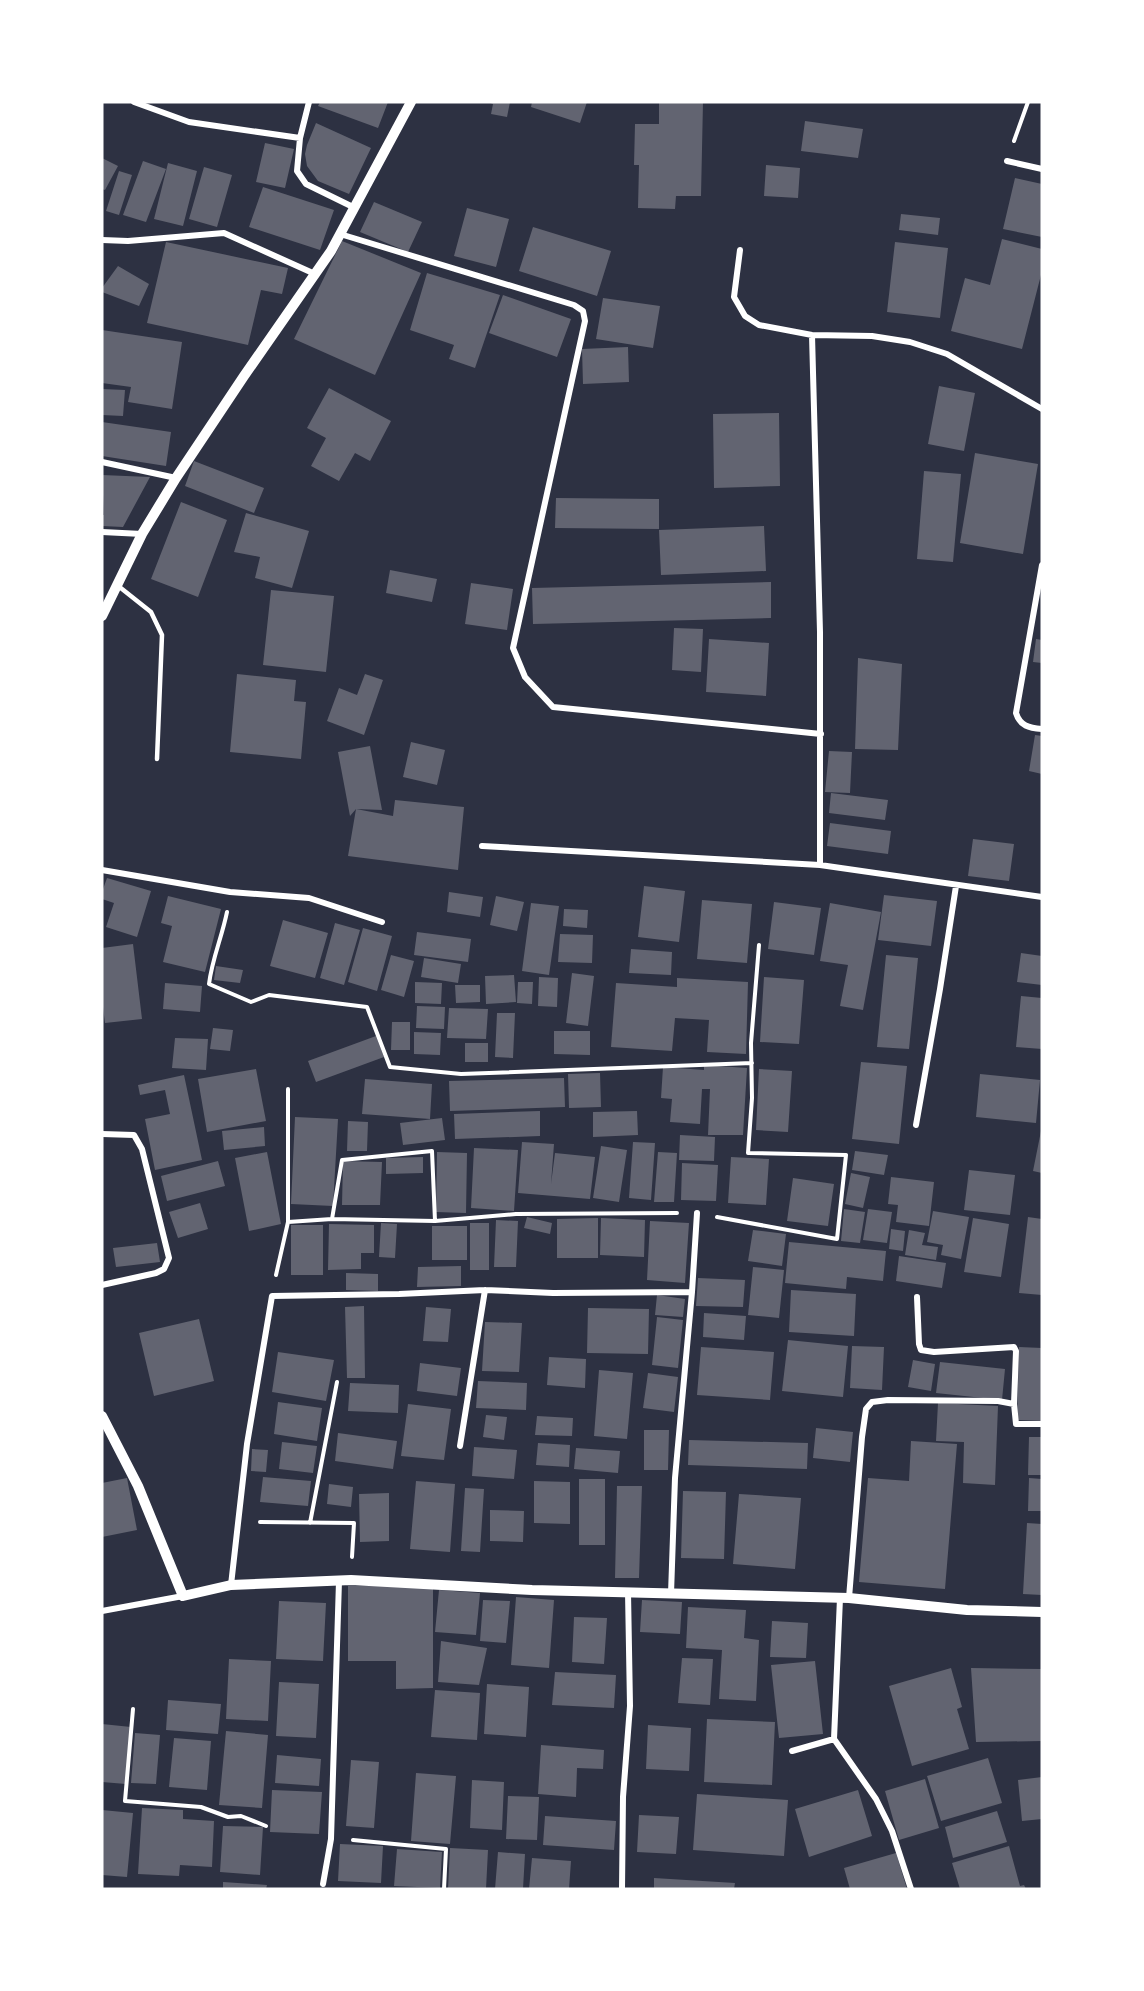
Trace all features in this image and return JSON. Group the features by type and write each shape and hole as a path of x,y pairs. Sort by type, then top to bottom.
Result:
{"street":[{"path":"134,102 189,122 300,138"},
{"path":"309,102 300,138 297,171 306,184 355,208"},
{"path":"102,616 142,534 176,478 340,234 411,102"},
{"path":"1007,161 1042,169"},
{"path":"102,240 128,241 224,233 315,274"},
{"path":"340,234 574,305 583,311 585,321 513,648 525,677 553,707 821,734"},
{"path":"740,250 734,297 745,316 759,326 812,335 872,336 910,342 947,354 1042,409"},
{"path":"812,335 821,734 820,865"},
{"path":"102,462 176,478"},
{"path":"102,532 142,534"},
{"path":"1042,565 1016,713 1018,721 1025,726 1042,729"},
{"path":"482,846 820,865 1042,897"},
{"path":"102,870 230,892 309,898 382,922"},
{"path":"916,1125 956,886"},
{"path":"102,1134 134,1135 142,1149 169,1258 164,1269 156,1273 102,1285"},
{"path":"671,1593 675,1478 697,1214"},
{"path":"231,1585 247,1444 272,1296 485,1290 553,1293 692,1292"},
{"path":"460,1446 485,1290"},
{"path":"917,1297 921,1350 934,1352 1014,1347 1016,1351 1014,1404 1016,1424 1042,1424"},
{"path":"911,1889 892,1831 876,1799 834,1739 844,1598 866,1409 872,1402 888,1400 998,1401 1014,1404"},
{"path":"102,1416 138,1486 183,1596"},
{"path":"102,1611 231,1585 345,1580 531,1590 844,1598 967,1610 1042,1612"},
{"path":"323,1884 331,1839 345,1580"},
{"path":"622,1889 623,1797 630,1706 628,1592"},
{"path":"792,1751 834,1739"}],"lane":[{"path":"117,585 151,612 162,635 157,759"}],"path":[{"path":"1007,161 1028,102"},
{"path":"230,892 223,934 211,965 209,984 251,1002 269,995 368,1007 390,1067 461,1074 752,1062"},
{"path":"288,1222 435,1221 516,1214 697,1214 837,1239 846,1155 748,1153 751,1043 759,945"},
{"path":"272,1296 288,1222 288,1089"},
{"path":"332,1220 342,1160 432,1151 435,1221"},
{"path":"310,1523 337,1383"},
{"path":"238,1522 354,1523 345,1580"},
{"path":"133,1708 125,1801 201,1807 228,1817 241,1816 266,1826"},
{"path":"331,1839 446,1849 444,1889"}],"building":[{"path":"320,102 388,102 378,128 318,106"},
{"path":"488,102 510,102 507,117 491,114 493,104"},
{"path":"532,102 587,102 580,123 531,107"},
{"path":"659,102 703,102 701,196 676,196 675,209 638,208 639,165 634,165 635,124 659,124"},
{"path":"805,121 863,129 858,158 801,151"},
{"path":"316,123 371,148 349,194 318,181 307,166 305,154"},
{"path":"265,143 294,149 285,188 256,182"},
{"path":"102,158 118,166 105,190 102,189"},
{"path":"143,161 166,169 146,222 123,215"},
{"path":"168,163 197,171 183,226 154,219"},
{"path":"766,165 800,168 798,198 764,196"},
{"path":"204,167 232,175 217,227 189,219"},
{"path":"119,171 132,175 119,215 106,211"},
{"path":"1015,178 1042,184 1042,237 1003,229"},
{"path":"263,187 334,210 320,250 249,227"},
{"path":"374,202 422,222 408,252 360,232"},
{"path":"467,208 509,219 496,267 454,256"},
{"path":"901,214 940,218 938,235 899,230"},
{"path":"533,227 611,251 597,296 519,271"},
{"path":"1002,239 1042,249 1042,271 1022,349 951,331 965,278 990,285"},
{"path":"342,241 421,273 375,375 294,339"},
{"path":"166,242 288,268 282,294 261,290 248,345 147,323"},
{"path":"895,242 948,248 940,318 887,312"},
{"path":"118,266 149,284 139,306 102,292 102,288"},
{"path":"427,273 500,295 475,368 449,359 454,345 410,330"},
{"path":"503,295 571,319 557,357 489,333"},
{"path":"603,298 660,306 653,348 596,339"},
{"path":"102,330 182,342 172,409 128,402 131,387 102,383"},
{"path":"628,347 629,382 583,384 582,349"},
{"path":"939,386 975,393 964,451 928,444"},
{"path":"329,388 391,421 370,461 355,453 339,481 311,466 326,438 307,428"},
{"path":"102,389 125,390 123,416 102,415"},
{"path":"779,413 780,486 714,488 713,414"},
{"path":"102,422 171,432 166,466 102,456"},
{"path":"975,453 1038,464 1023,554 960,543"},
{"path":"194,461 264,488 254,513 185,486"},
{"path":"924,471 961,474 953,562 917,559"},
{"path":"102,475 150,477 123,527 102,526 102,515 104,515"},
{"path":"556,498 659,499 659,529 555,528"},
{"path":"181,502 227,520 198,597 151,579"},
{"path":"246,513 309,531 292,588 255,578 260,557 234,552"},
{"path":"764,526 766,571 661,575 659,530"},
{"path":"390,570 437,579 432,602 386,593"},
{"path":"771,582 771,618 533,624 532,588"},
{"path":"471,583 513,589 507,630 465,624"},
{"path":"271,590 334,596 326,672 263,665"},
{"path":"674,628 703,629 701,672 672,670"},
{"path":"709,639 769,643 766,696 706,692"},
{"path":"1036,639 1042,640 1042,663 1033,662"},
{"path":"858,658 902,664 898,750 855,749"},
{"path":"237,674 296,680 294,701 306,702 301,759 230,752"},
{"path":"365,674 383,680 364,735 327,721 339,688 357,695"},
{"path":"1035,735 1042,736 1042,774 1029,771"},
{"path":"411,742 445,750 437,785 403,777"},
{"path":"370,746 382,810 356,809 350,816 338,752"},
{"path":"829,751 852,752 850,793 825,792"},
{"path":"831,793 888,800 885,820 829,813"},
{"path":"395,800 464,807 458,870 348,856 356,809 393,816"},
{"path":"830,823 891,831 888,854 827,846"},
{"path":"973,839 1014,844 1009,881 968,876"},
{"path":"107,878 151,891 137,937 106,927 114,903 102,899"},
{"path":"644,886 685,891 679,942 638,937"},
{"path":"449,892 483,897 480,917 447,912"},
{"path":"884,895 937,901 931,946 878,940"},
{"path":"168,896 221,909 205,972 163,962 172,926 161,923"},
{"path":"496,896 524,902 517,931 490,925"},
{"path":"702,900 752,904 747,963 697,959"},
{"path":"774,902 821,908 814,955 768,949"},
{"path":"531,903 559,906 549,975 522,971"},
{"path":"830,903 881,912 863,1010 840,1006 848,965 820,961"},
{"path":"564,909 588,910 587,928 563,926"},
{"path":"283,920 328,933 315,978 270,966"},
{"path":"335,923 360,930 344,985 320,978"},
{"path":"363,928 392,936 377,991 348,982"},
{"path":"417,932 471,939 468,962 414,955"},
{"path":"560,934 593,935 592,963 558,962"},
{"path":"133,944 142,1019 105,1023 102,999 102,948"},
{"path":"631,949 672,952 671,975 629,973"},
{"path":"1021,953 1042,956 1042,985 1017,982"},
{"path":"391,955 414,961 404,997 381,990"},
{"path":"886,955 918,958 909,1049 877,1047"},
{"path":"424,958 461,964 458,983 421,977"},
{"path":"216,966 243,970 240,983 214,980"},
{"path":"572,973 594,976 588,1026 566,1023"},
{"path":"514,975 516,1002 486,1004 485,976"},
{"path":"539,977 558,978 557,1007 538,1006"},
{"path":"764,977 804,980 799,1044 760,1042"},
{"path":"677,978 748,982 746,1054 707,1052 709,1020 675,1018 672,1051 611,1047 616,983 677,987"},
{"path":"415,982 442,983 441,1004 415,1003"},
{"path":"518,982 533,982 532,1004 517,1003"},
{"path":"165,983 202,986 200,1012 163,1009"},
{"path":"455,985 480,985 480,1002 456,1003"},
{"path":"1021,996 1042,998 1042,1049 1016,1047"},
{"path":"417,1006 445,1007 444,1029 416,1028"},
{"path":"449,1008 488,1009 486,1039 447,1038"},
{"path":"497,1013 515,1013 513,1058 495,1057"},
{"path":"392,1022 410,1022 410,1050 391,1050"},
{"path":"213,1028 233,1030 230,1051 210,1049"},
{"path":"554,1031 590,1031 590,1055 554,1054"},
{"path":"414,1032 441,1033 440,1055 414,1054"},
{"path":"376,1036 384,1057 316,1082 308,1061"},
{"path":"175,1038 208,1039 206,1070 172,1068"},
{"path":"465,1043 488,1043 488,1062 465,1062"},
{"path":"861,1062 907,1066 899,1144 852,1139"},
{"path":"704,1065 747,1068 743,1135 708,1135 710,1089 702,1089 700,1124 670,1122 672,1099 661,1098 663,1067 704,1070"},
{"path":"256,1069 266,1121 207,1132 198,1079"},
{"path":"759,1069 792,1071 788,1132 756,1130"},
{"path":"600,1073 601,1107 569,1108 568,1074"},
{"path":"980,1074 1040,1080 1036,1123 976,1117"},
{"path":"184,1075 202,1160 155,1170 145,1119 170,1114 165,1090 140,1095 138,1085"},
{"path":"564,1078 565,1107 450,1111 449,1081"},
{"path":"365,1079 432,1084 430,1119 362,1114"},
{"path":"540,1111 540,1136 455,1139 454,1114"},
{"path":"637,1111 638,1135 593,1137 593,1112"},
{"path":"295,1117 338,1119 333,1206 291,1204"},
{"path":"442,1118 445,1140 403,1145 400,1123"},
{"path":"348,1121 368,1122 367,1151 347,1151"},
{"path":"264,1127 265,1146 224,1150 222,1131"},
{"path":"1042,1131 1042,1173 1033,1171"},
{"path":"680,1135 715,1137 714,1161 679,1160"},
{"path":"522,1142 554,1144 551,1184 555,1153 595,1157 590,1199 518,1193"},
{"path":"633,1142 655,1143 651,1200 629,1198"},
{"path":"601,1146 627,1150 619,1202 593,1198"},
{"path":"474,1148 518,1150 514,1211 471,1208"},
{"path":"855,1151 888,1155 884,1175 852,1170"},
{"path":"267,1152 281,1224 249,1231 235,1158"},
{"path":"437,1152 467,1153 466,1213 436,1212"},
{"path":"658,1152 677,1153 674,1202 654,1202"},
{"path":"423,1157 423,1173 386,1174 386,1158"},
{"path":"731,1157 769,1159 766,1205 728,1203"},
{"path":"218,1161 225,1186 167,1201 161,1176"},
{"path":"343,1161 382,1162 380,1205 342,1205"},
{"path":"682,1163 718,1165 716,1201 681,1200"},
{"path":"969,1170 1015,1175 1010,1215 964,1210"},
{"path":"851,1173 870,1177 863,1208 845,1204"},
{"path":"891,1177 934,1182 929,1226 896,1222 898,1205 888,1204"},
{"path":"793,1178 834,1184 828,1226 787,1221"},
{"path":"200,1203 208,1229 178,1238 169,1212"},
{"path":"844,1209 865,1212 860,1243 841,1241"},
{"path":"868,1209 892,1212 887,1243 863,1240"},
{"path":"933,1211 969,1217 961,1259 941,1255 943,1245 927,1242"},
{"path":"527,1217 552,1223 550,1234 524,1228"},
{"path":"1028,1217 1042,1219 1042,1295 1019,1293"},
{"path":"598,1218 598,1258 557,1258 557,1219"},
{"path":"601,1218 645,1220 644,1257 600,1255"},
{"path":"973,1218 1009,1224 1001,1277 964,1272"},
{"path":"496,1220 518,1221 516,1267 494,1267"},
{"path":"650,1221 689,1223 685,1283 647,1280"},
{"path":"381,1223 397,1224 395,1258 379,1257"},
{"path":"470,1223 489,1223 489,1270 470,1270"},
{"path":"329,1224 374,1225 374,1253 361,1253 361,1269 328,1270"},
{"path":"291,1225 323,1225 323,1275 291,1275"},
{"path":"432,1226 467,1226 467,1260 432,1260"},
{"path":"891,1229 905,1231 903,1251 889,1249"},
{"path":"753,1230 786,1234 782,1266 748,1261"},
{"path":"909,1230 925,1233 922,1245 938,1247 936,1260 905,1255"},
{"path":"789,1242 886,1251 883,1281 847,1277 846,1289 785,1283"},
{"path":"157,1243 160,1262 116,1267 113,1248"},
{"path":"899,1256 946,1263 942,1288 896,1281"},
{"path":"461,1266 461,1286 417,1287 418,1267"},
{"path":"753,1267 784,1270 779,1318 748,1315"},
{"path":"346,1273 378,1274 378,1291 346,1290"},
{"path":"698,1278 745,1280 743,1307 696,1306"},
{"path":"791,1290 856,1294 854,1336 789,1332"},
{"path":"657,1295 685,1299 683,1317 655,1315"},
{"path":"364,1306 365,1378 347,1378 345,1307"},
{"path":"426,1307 451,1309 448,1342 423,1341"},
{"path":"588,1308 649,1309 648,1354 587,1353"},
{"path":"704,1313 746,1316 744,1340 703,1337"},
{"path":"657,1317 683,1320 678,1368 652,1365"},
{"path":"199,1319 214,1381 154,1396 139,1333"},
{"path":"485,1322 522,1323 519,1372 482,1371"},
{"path":"788,1340 848,1346 843,1397 782,1391"},
{"path":"852,1346 884,1347 882,1390 850,1388"},
{"path":"701,1347 774,1352 770,1400 697,1395"},
{"path":"1019,1347 1042,1348 1042,1421 1017,1420"},
{"path":"278,1352 334,1360 326,1401 272,1392"},
{"path":"549,1357 586,1359 585,1388 547,1385"},
{"path":"913,1360 935,1364 931,1391 908,1387"},
{"path":"940,1362 1005,1369 1002,1400 936,1393"},
{"path":"420,1363 461,1368 457,1396 417,1391"},
{"path":"599,1370 633,1373 627,1439 594,1436"},
{"path":"648,1373 678,1377 674,1412 643,1408"},
{"path":"478,1381 527,1383 526,1410 476,1408"},
{"path":"350,1383 399,1385 398,1413 348,1411"},
{"path":"278,1402 322,1408 317,1441 274,1434"},
{"path":"938,1403 998,1406 995,1485 963,1483 964,1442 936,1441"},
{"path":"408,1404 451,1409 444,1460 401,1456"},
{"path":"486,1415 507,1417 504,1440 483,1437"},
{"path":"537,1416 573,1418 572,1436 535,1435"},
{"path":"816,1428 853,1432 850,1462 813,1458"},
{"path":"644,1430 669,1430 668,1470 644,1470"},
{"path":"338,1433 397,1441 393,1469 335,1461"},
{"path":"1029,1437 1042,1437 1042,1475 1028,1475"},
{"path":"689,1440 808,1443 807,1469 688,1465"},
{"path":"911,1441 957,1444 945,1589 859,1582 868,1478 909,1481"},
{"path":"282,1442 317,1446 313,1473 279,1469"},
{"path":"538,1443 570,1445 569,1467 536,1465"},
{"path":"474,1447 517,1450 514,1479 472,1476"},
{"path":"576,1448 620,1451 618,1473 574,1469"},
{"path":"252,1449 268,1450 266,1472 251,1471"},
{"path":"263,1477 311,1481 308,1506 260,1502"},
{"path":"127,1478 137,1530 102,1537 102,1483"},
{"path":"1029,1478 1042,1479 1042,1511 1028,1511"},
{"path":"579,1479 605,1479 605,1545 579,1545"},
{"path":"416,1481 455,1484 450,1552 410,1549"},
{"path":"534,1481 570,1482 570,1524 534,1523"},
{"path":"329,1484 353,1487 351,1507 327,1504"},
{"path":"617,1486 642,1486 639,1578 615,1578"},
{"path":"465,1488 484,1489 480,1552 461,1551"},
{"path":"683,1491 726,1492 724,1559 681,1558"},
{"path":"389,1493 389,1541 360,1542 359,1494"},
{"path":"739,1494 801,1498 795,1569 733,1564"},
{"path":"490,1510 524,1511 523,1542 490,1541"},
{"path":"1027,1523 1042,1524 1042,1595 1023,1594"},
{"path":"348,1586 433,1586 433,1688 396,1689 396,1661 348,1661"},
{"path":"439,1590 480,1593 476,1635 435,1632"},
{"path":"516,1597 554,1600 549,1668 511,1665"},
{"path":"483,1600 510,1601 506,1643 480,1641"},
{"path":"642,1600 682,1602 680,1634 640,1632"},
{"path":"279,1601 326,1603 323,1661 276,1659"},
{"path":"688,1607 746,1610 744,1638 759,1640 756,1701 719,1699 722,1650 686,1648"},
{"path":"574,1617 607,1618 604,1664 572,1662"},
{"path":"772,1621 808,1623 806,1658 770,1657"},
{"path":"441,1641 487,1648 479,1685 438,1682"},
{"path":"682,1658 713,1659 710,1705 678,1703"},
{"path":"229,1659 271,1661 268,1721 226,1719"},
{"path":"815,1661 823,1734 779,1738 771,1665"},
{"path":"951,1668 962,1707 957,1709 969,1749 912,1766 889,1686"},
{"path":"971,1668 1042,1669 1042,1741 976,1742"},
{"path":"555,1672 616,1675 614,1708 552,1705"},
{"path":"279,1682 319,1684 316,1738 276,1736"},
{"path":"487,1684 529,1687 526,1737 484,1734"},
{"path":"435,1690 480,1693 477,1740 431,1737"},
{"path":"168,1700 221,1704 218,1734 166,1730"},
{"path":"707,1719 775,1722 772,1785 704,1782"},
{"path":"102,1724 131,1727 126,1784 102,1782"},
{"path":"648,1725 691,1728 689,1771 646,1769"},
{"path":"226,1731 268,1735 262,1808 219,1805"},
{"path":"135,1733 160,1735 156,1784 131,1783"},
{"path":"174,1738 211,1741 207,1790 169,1787"},
{"path":"541,1745 604,1750 603,1769 577,1768 576,1797 538,1794"},
{"path":"277,1755 321,1759 319,1786 275,1783"},
{"path":"988,1758 1002,1803 941,1821 927,1776"},
{"path":"351,1760 379,1762 374,1828 346,1826"},
{"path":"416,1773 456,1776 450,1844 411,1841"},
{"path":"1042,1777 1042,1819 1022,1821 1018,1780"},
{"path":"925,1779 939,1828 899,1840 885,1791"},
{"path":"472,1780 504,1782 502,1830 470,1828"},
{"path":"272,1790 322,1792 319,1834 270,1832"},
{"path":"858,1790 872,1836 809,1857 795,1809"},
{"path":"697,1794 788,1800 784,1856 693,1850"},
{"path":"508,1796 539,1797 537,1840 506,1839"},
{"path":"142,1808 183,1810 183,1819 214,1821 212,1867 180,1865 179,1876 138,1874"},
{"path":"102,1810 133,1813 127,1877 102,1875"},
{"path":"997,1811 1007,1842 953,1858 945,1827"},
{"path":"639,1815 679,1817 676,1854 637,1852"},
{"path":"545,1816 616,1821 614,1850 543,1845"},
{"path":"223,1826 263,1827 260,1875 220,1872"},
{"path":"340,1844 383,1846 381,1883 338,1881"},
{"path":"1009,1846 1020,1886 1024,1885 1026,1889 960,1889 952,1863"},
{"path":"450,1848 488,1850 486,1889 448,1889"},
{"path":"397,1849 442,1852 440,1888 394,1886"},
{"path":"498,1852 525,1854 523,1889 495,1889"},
{"path":"896,1853 907,1889 850,1889 844,1868"},
{"path":"532,1858 571,1861 569,1889 529,1889"},
{"path":"654,1878 735,1883 734,1889 654,1889"},
{"path":"223,1882 267,1885 266,1889 223,1889"}]}
